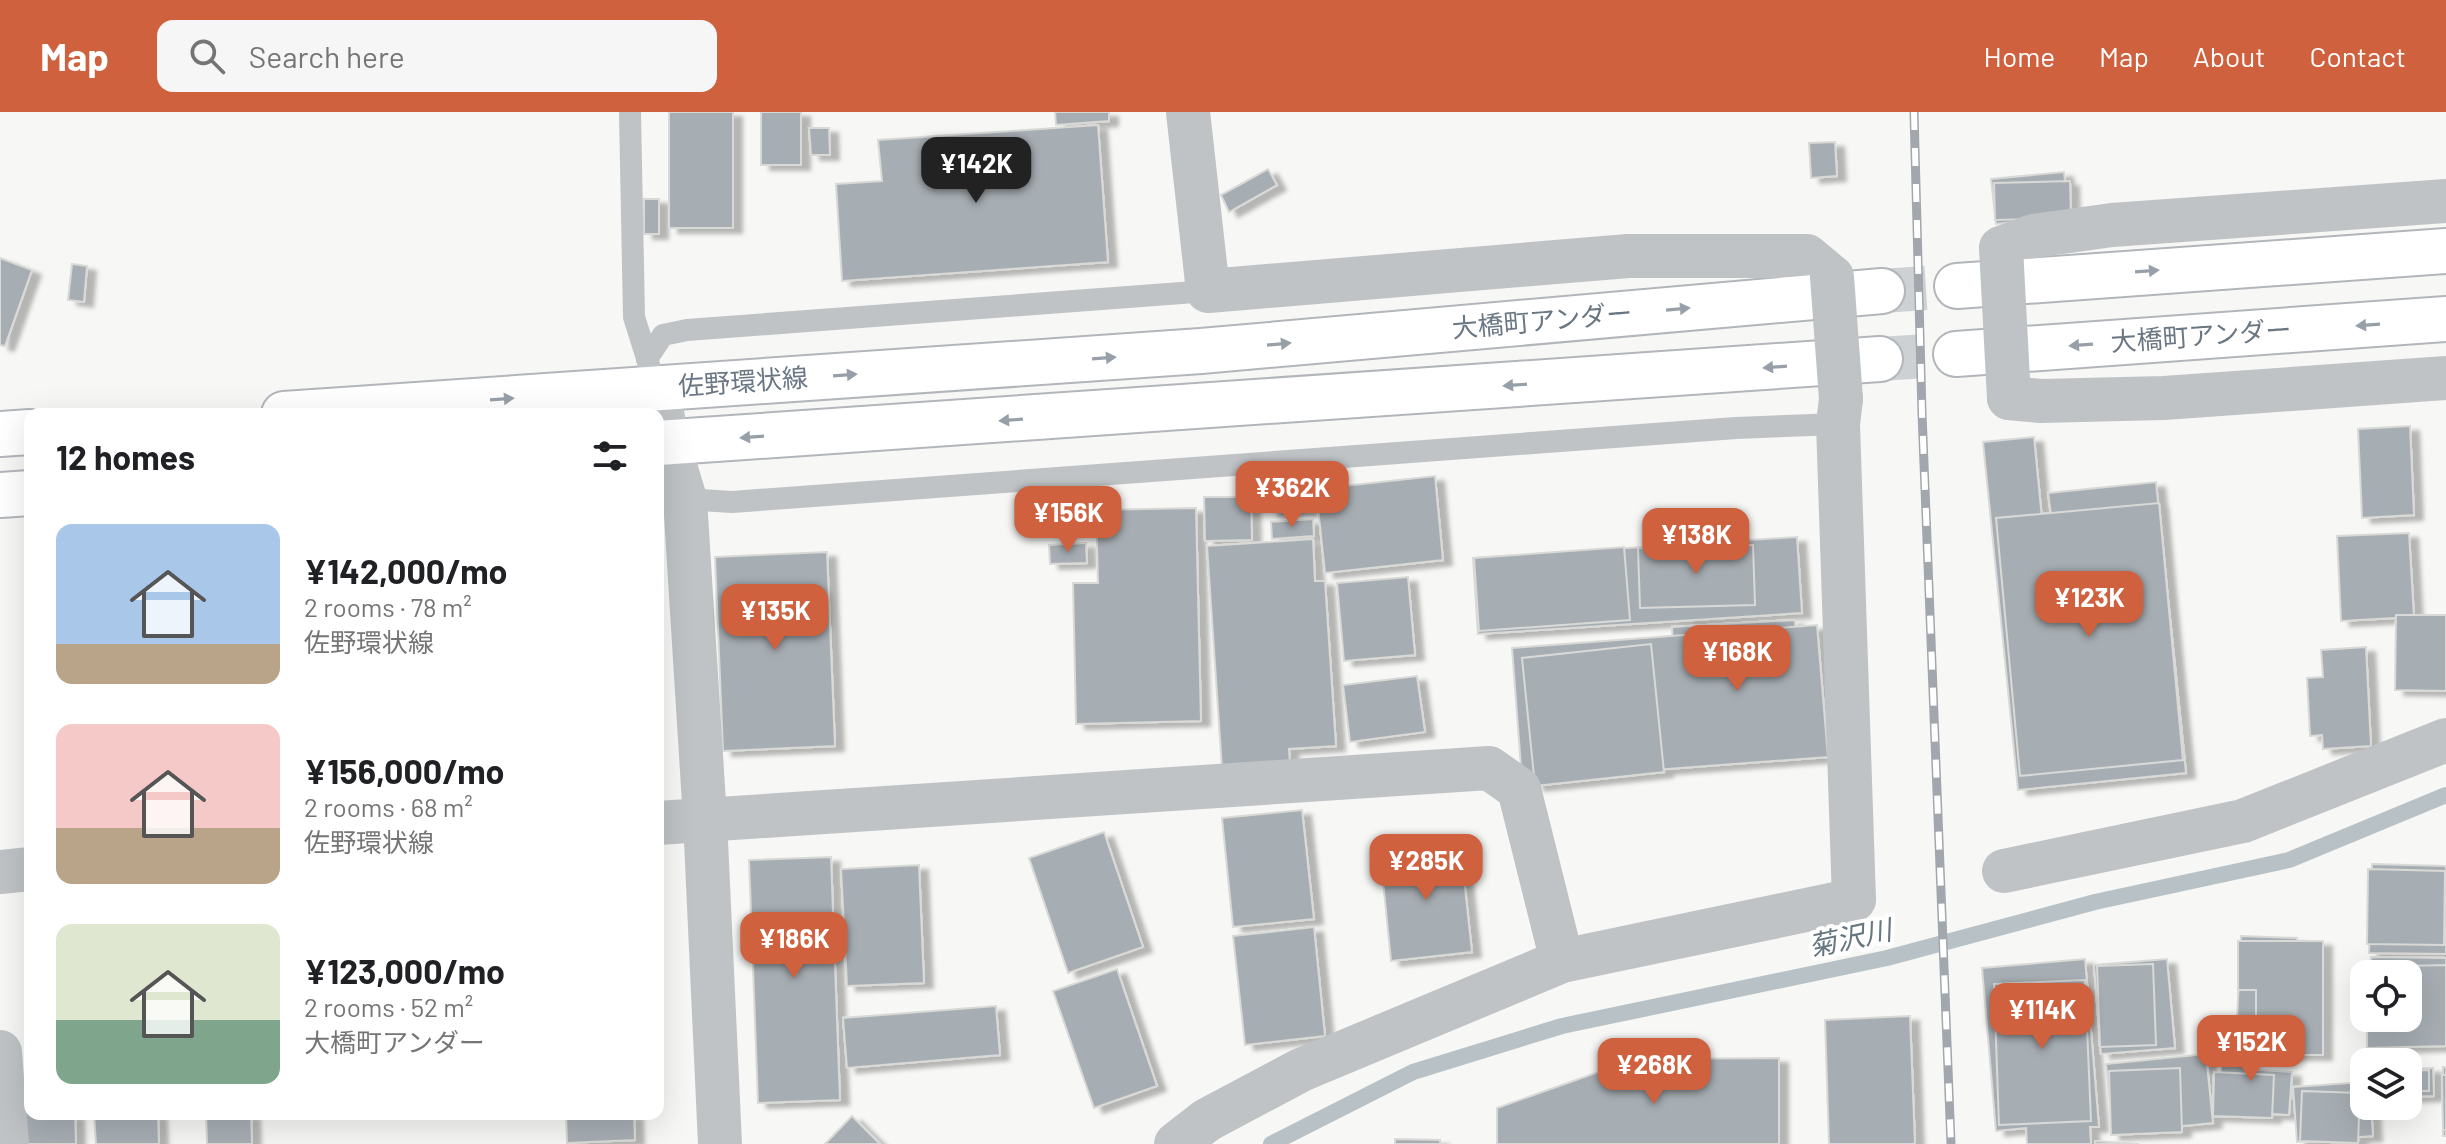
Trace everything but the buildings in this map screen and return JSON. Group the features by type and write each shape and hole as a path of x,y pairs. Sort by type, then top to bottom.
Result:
{"main road":[{"path":"1957,286 2446,251"},
{"name":"大橋町アンダー","path":"1201,351 1882,291"},
{"name":"大橋町アンダー","path":"1956,354 2446,319"},
{"name":"佐野環状線","path":"339,408 652,374 1201,351"},
{"path":"664,443 1880,359"},
{"path":"0,434 24,432"},
{"path":"0,495 24,493"}],"street":[{"path":"1176,1144 1207,1120 1301,1070 1562,961 1854,900 1832,277 1807,256 1628,256 1208,291 1188,112"},
{"path":"2446,201 2112,225 2033,236 2001,248 2009,398 2080,401 2164,398 2446,378"},
{"path":"652,374 657,408"},
{"path":"664,446 685,499 705,819 720,1144"},
{"path":"2004,871 2243,821 2446,740"},
{"path":"664,822 1489,768 1519,789 1562,961"},
{"path":"0,872 24,870"},
{"path":"0,1052 7,1144"}],"lane":[{"path":"630,112 634,317 652,374"},
{"path":"652,374 663,335 687,330 1208,291"},
{"path":"685,499 732,502 1736,428 1839,412"}],"waterway":[{"name":"菊沢川","path":"1271,1144 1413,1072 1562,1026 1887,958 2095,902 2289,860 2446,795"}],"tunnel":[{"path":"1882,291 1957,286"},
{"path":"1880,359 1956,354"}],"railway":[{"path":"1914,112 1922,413 1951,1144"}]}
